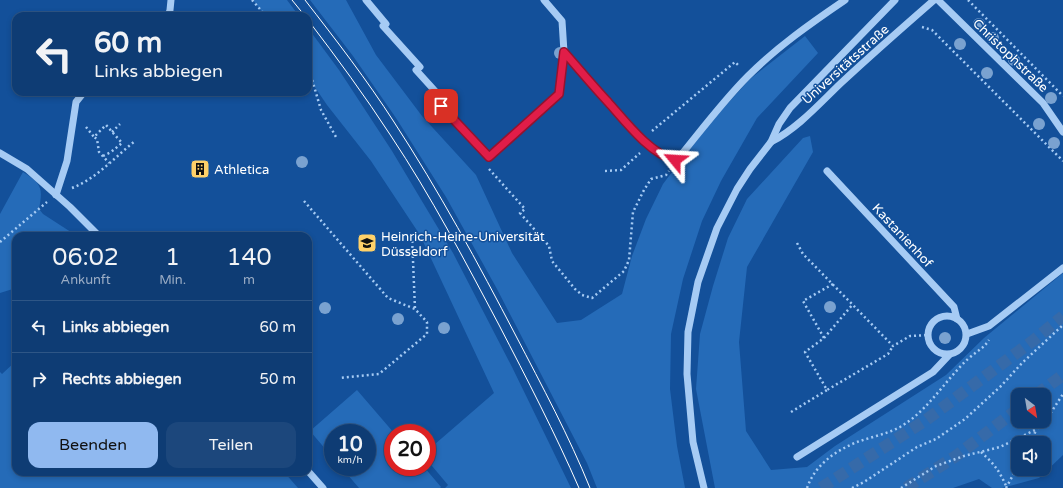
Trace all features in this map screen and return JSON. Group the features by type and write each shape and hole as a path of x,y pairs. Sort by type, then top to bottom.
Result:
{"street":[{"path":"169,12 171,0"},
{"path":"366,0 386,24 383,26 420,67 416,70 444,102 441,106 489,157 559,94 564,52 562,21 544,0"},
{"path":"564,52 642,139 668,158 675,160 681,155 718,109 748,76 806,27 845,0"},
{"name":"Universitätsstraße","path":"704,488 693,442 690,419 687,374 688,332 698,282 717,228 737,189 771,142 779,124 790,108 895,0"},
{"name":"Universitätsstraße","path":"771,142 781,137 794,127 934,0"},
{"name":"Christophstraße","path":"938,0 1043,103 1063,132"},
{"path":"56,195 67,161 76,102 81,96"},
{"path":"0,153 27,169 95,232"},
{"name":"Kastanienhof","path":"826,171 954,307 957,319 962,323 967,334"},
{"path":"797,457 933,372 949,355 960,350 966,340 967,334 989,326 1063,268"},
{"path":"949,355 939,353 934,350 928,341 928,329 935,320 946,316 957,319"},
{"path":"312,475 324,488"}],"path":[{"path":"252,0 262,12"},
{"path":"968,0 1063,96"},
{"path":"908,23 932,30 1063,161"},
{"path":"642,139 735,62 748,76"},
{"path":"312,79 321,110 336,137"},
{"path":"112,132 120,124"},
{"path":"94,137 106,126 122,143 111,152 103,156"},
{"path":"88,128 97,139 99,152 109,163"},
{"path":"0,242 56,195 78,186 135,141"},
{"path":"605,171 621,170 649,145"},
{"path":"489,157 484,163 525,209 520,213 549,246 552,261 582,296 592,298 624,272 629,260 633,212 651,179 666,175 675,160"},
{"path":"304,201 388,298 416,309 427,322 426,334 379,374 340,378"},
{"path":"412,236 416,309"},
{"path":"797,243 803,254 893,346"},
{"path":"824,338 803,301 833,284"},
{"path":"827,390 805,352 824,338 853,304"},
{"path":"852,488 864,482 917,447 936,439 965,419 1001,386 1022,362 1063,325"},
{"path":"807,488 816,471 825,460 857,443 900,427 921,411 969,358 984,347 992,336 989,326"},
{"path":"791,412 888,354 893,346 910,336 928,335"},
{"path":"1034,436 1037,429 1050,414 1063,394"},
{"path":"900,488 936,466 964,456 1000,447 1037,429"},
{"path":"981,452 996,466 1007,488"},
{"path":"1007,488 1013,476"}],"shaded area":[{"path":"253,0 287,0 296,12 262,12"},
{"path":"310,0 346,0 376,55 422,116 476,175 512,253 557,323 581,320 622,294 632,256 646,219 663,184 720,112 750,79 805,36 818,53 757,118 721,181 702,221 683,279 671,334 670,389 677,446 685,488 597,488 587,463 497,289 446,197 396,118 353,56"},
{"path":"312,33 339,70 392,151 453,253 512,367 571,488 445,488 448,485 436,471 436,443 494,393 420,235 371,161 327,105 312,83"},
{"path":"810,136 813,152 747,267 739,342 746,431 771,470 807,467 835,446 946,375 984,338 1063,273 1063,455 1051,466 1051,436 1011,436 1011,476 1041,476 1039,478 1002,488 992,488 979,479 953,488 715,488 696,389 700,334 728,238 747,199 803,138"},
{"path":"23,172 34,180 40,187 41,196 39,209 43,214 71,232 12,232 12,289 0,293 0,214"},
{"path":"12,365 12,476 288,476 298,488 0,488 0,372 2,374"},
{"path":"357,390 386,424 384,424 384,476 432,476 441,487 359,488 349,476 376,476 376,424 324,424 324,447 312,433 312,429"}],"tunnel":[{"path":"821,488 926,420 1034,340 1063,316"},
{"path":"1045,388 1063,375"},
{"path":"906,488 956,456 1011,414"}],"tram line":[{"path":"292,0 302,12"},
{"path":"305,0 384,106 411,148 458,228 545,392 590,488"},
{"path":"312,25 351,77 381,121 434,205 551,426 579,488"}],"place":[{"name":"Athletica","path":"200,169"},
{"name":"Heinrich-Heine-Universität Düsseldorf","path":"367,243"}],"route":[{"path":"441,106 489,157 559,94 564,52 642,139 668,158 675,160"}]}
